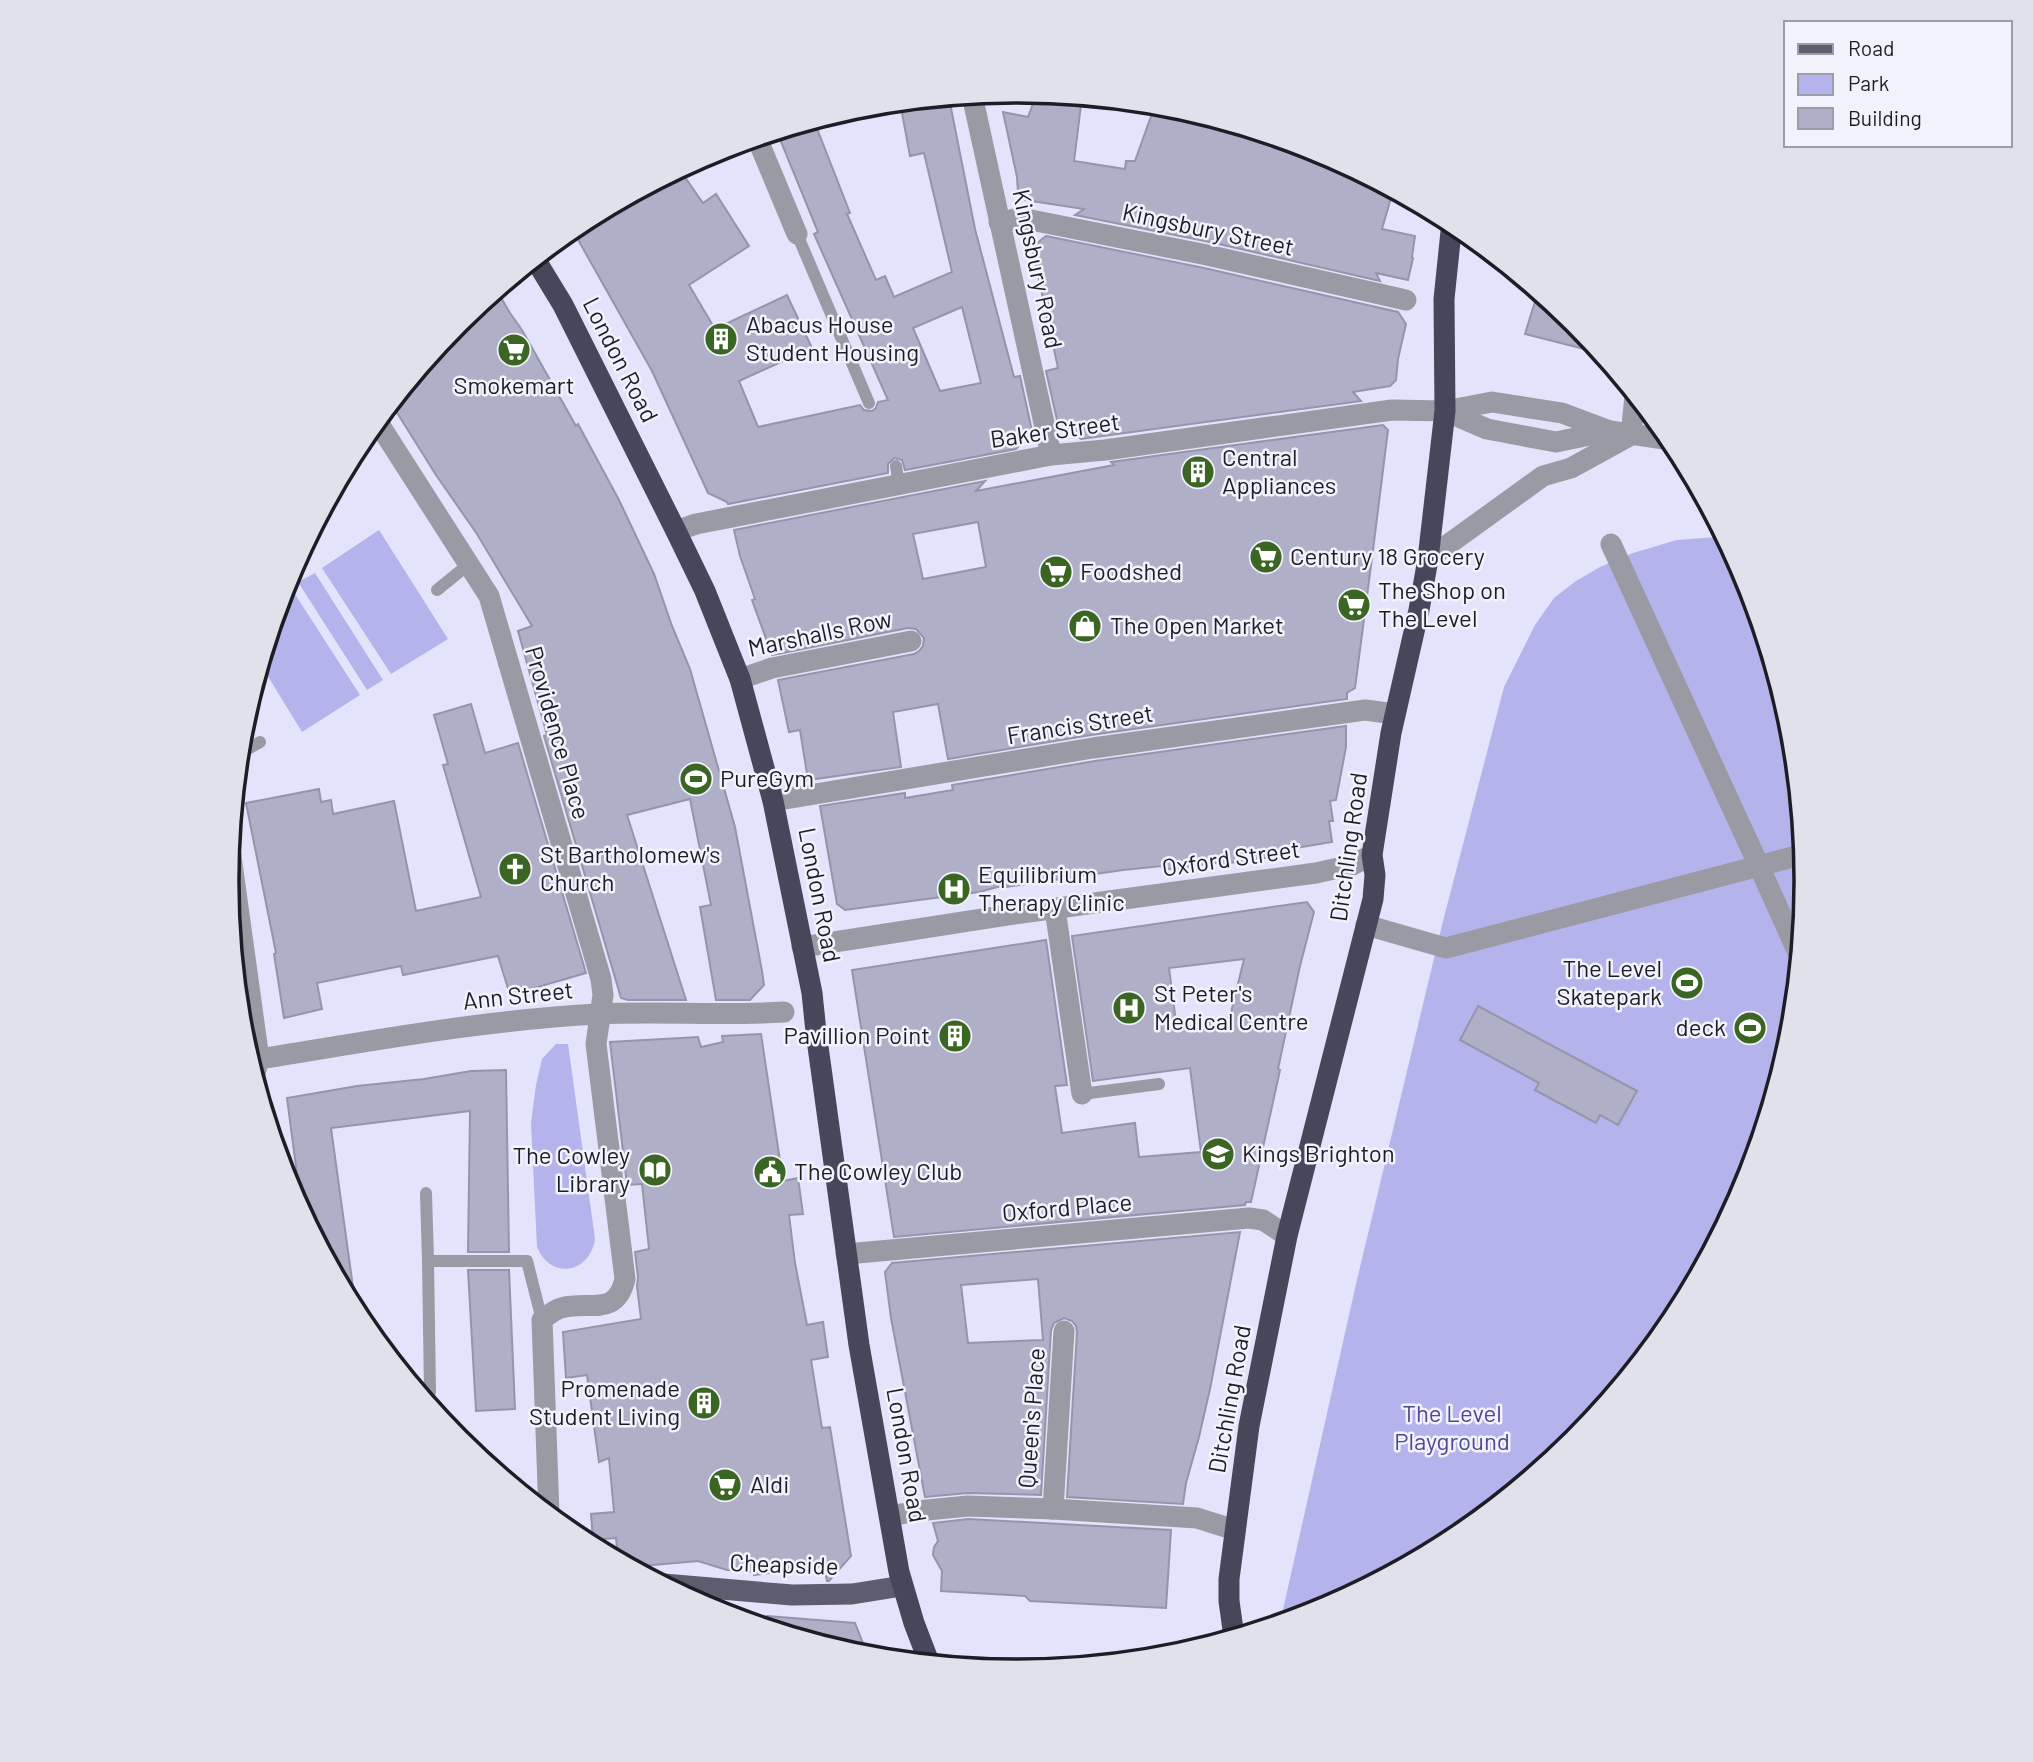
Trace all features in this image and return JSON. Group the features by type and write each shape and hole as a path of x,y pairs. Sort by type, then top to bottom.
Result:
{"highway":[{"name":"Ditchling Road","path":"1231,1628 1229,1579 1249,1426 1287,1236 1374,887 1372,855 1395,714 1428,559 1445,411 1444,299 1451,235"},
{"name":"London Road","path":"540,266 564,304 676,531 705,591 740,678 773,801 813,993 859,1345 902,1586 926,1653"}],"main road":[{"name":"Cheapside","path":"689,1586 792,1595 852,1594 902,1586"}],"street":[{"name":"Kingsbury Road","path":"974,105 1051,455"},
{"path":"761,147 797,234"},
{"name":"Kingsbury Street","path":"999,222 1021,218 1406,300"},
{"path":"1445,411 1492,402 1562,413 1610,431 1655,438"},
{"path":"1631,435 1634,408"},
{"name":"Baker Street","path":"676,531 898,475 1105,450 1392,410 1445,411"},
{"path":"1445,411 1487,429 1556,442 1610,431"},
{"name":"Providence Place","path":"383,431 489,596 601,979 603,995 598,1014 596,1044 625,1279 617,1298 607,1305 564,1307 542,1320"},
{"path":"1428,559 1542,476 1571,468 1631,435"},
{"path":"1611,544 1792,940"},
{"name":"Marshalls Row","path":"740,678 772,668 911,641"},
{"name":"Francis Street","path":"773,801 1093,748 1365,710 1395,714"},
{"name":"Oxford Street","path":"802,947 1316,873 1352,865 1372,855"},
{"path":"1366,925 1447,948 1794,857"},
{"path":"1055,909 1082,1094"},
{"path":"240,930 250,1010"},
{"name":"Ann Street","path":"262,1067 477,1025 598,1014 784,1012"},
{"name":"Oxford Place","path":"846,1254 1249,1218 1263,1220 1287,1236"},
{"path":"542,1320 549,1502"},
{"name":"Queen's Place","path":"1053,1509 1064,1331"},
{"name":"Queen's Place","path":"890,1516 968,1506 1053,1509 1197,1518 1235,1530"}],"lane":[{"path":"797,234 869,403"},
{"path":"437,590 469,565"},
{"path":"251,747 260,742"},
{"path":"1082,1094 1159,1084"},
{"path":"426,1193 430,1392"},
{"path":"428,1261 527,1261 542,1320"}],"green space":[{"path":"379,530 448,639 391,674 322,568"},
{"name":"The Level Playground","path":"1714,538 1735,583 1768,680 1788,779 1794,881 1788,983 1768,1082 1753,1131 1735,1179 1690,1270 1634,1354 1566,1431 1529,1466 1449,1528 1360,1579 1283,1611 1356,1284 1442,925 1504,687 1535,625 1554,598 1600,567 1633,553 1677,540"},
{"path":"315,573 383,680 367,690 299,582"},
{"path":"294,593 360,695 302,732 267,674"},
{"path":"556,1044 568,1044 595,1239 586,1259 569,1268 551,1265 537,1247 531,1123 542,1059"}],"building":[{"path":"1033,104 1081,106 1074,161 1125,169 1126,161 1135,161 1151,115 1218,130 1314,162 1391,199 1382,229 1415,236 1408,280 1376,273 1380,281 1210,242 1075,215 1084,209 1025,200 1018,192 1003,112 1028,117"},
{"name":"Abacus House Student Housing","path":"951,107 975,229 1014,377 1020,376 1032,431 1016,449 905,470 902,460 894,458 888,464 888,473 728,504 708,493 652,371 577,239 628,207 685,177 703,203 716,194 749,246 689,285 715,329 787,295 812,348 739,381 758,427 860,405 864,410 872,411 878,402 888,400 814,234 818,232 781,141 817,129 850,213 847,214 876,280 885,276 894,297 952,272 924,153 910,156 902,112","holes":["962,307 981,383 940,391 913,328"]},
{"path":"1046,236 1398,312 1406,324 1396,380 1390,386 1353,392 1361,401 1081,439 1057,420 1046,371 1058,368 1032,247"},
{"path":"501,298 576,426 578,424 619,500 654,574 690,669 735,827 762,971 764,985 750,1000 716,1000 700,907 711,905 690,799 627,815 686,1000 621,998 544,736 547,735 518,631 532,626 477,534 396,412 432,368"},
{"path":"1535,302 1583,349 1525,334"},
{"path":"1383,425 1388,430 1355,688 1347,693 1347,699 1091,735 948,759 938,704 893,712 901,767 808,780 800,730 789,732 778,680 914,654 923,646 924,638 916,629 908,628 772,655 752,600 755,599 734,530 985,481 976,491 1114,465 1111,462","holes":["978,522 986,567 923,579 913,534"]},
{"path":"471,704 485,753 518,743 586,973 510,995 498,956 403,975 401,966 317,983 322,1009 284,1018 274,954 276,953 246,803 319,789 321,802 331,800 333,814 394,801 416,911 481,897 443,765 448,764 434,715"},
{"path":"1346,726 1346,747 1336,800 1330,801 1332,842 1284,850 1285,855 1223,864 1163,870 1162,866 1123,870 845,910 837,904 820,806 905,793 905,798 953,790 952,785 1095,761"},
{"path":"1307,902 1314,912 1300,966 1251,1202 1246,1202 1245,1205 894,1237 852,970 1046,940 1067,1085 1055,1086 1062,1133 1135,1123 1139,1157 1201,1152 1190,1068 1093,1081 1072,936","holes":["1244,959 1230,1017 1177,1030 1169,968"]},
{"path":"1478,1006 1637,1091 1618,1125 1600,1115 1596,1123 1535,1090 1539,1083 1460,1040"},
{"path":"761,1034 783,1181 798,1178 803,1214 789,1215 795,1263 807,1325 823,1322 828,1357 811,1360 822,1428 830,1427 851,1556 829,1581 824,1566 754,1575 754,1572 727,1570 698,1561 648,1566 617,1548 616,1538 602,1539 592,1533 591,1514 614,1512 609,1458 599,1462 587,1375 566,1378 563,1332 641,1319 635,1252 649,1249 642,1184 627,1185 610,1042 698,1037 701,1047 723,1042 722,1036"},
{"path":"506,1070 509,1252 468,1252 470,1111 331,1128 353,1286 319,1225 297,1178 287,1098 471,1071"},
{"path":"1240,1232 1210,1389 1183,1504 1067,1497 1077,1332 1072,1321 1064,1318 1054,1323 1051,1330 1041,1495 968,1493 925,1497 891,1318 885,1272 892,1263","holes":["1038,1279 1043,1340 968,1343 961,1285"]},
{"path":"468,1270 509,1270 515,1409 476,1411"},
{"path":"968,1519 1171,1530 1166,1608 1030,1601 1025,1596 941,1591 942,1571 933,1555 938,1541 933,1523"},
{"path":"767,1617 855,1623 863,1644 815,1632"}],"place":[{"name":"Abacus House Student Housing","path":"721,339"},
{"name":"Smokemart","path":"514,350"},
{"name":"Central Appliances","path":"1198,472"},
{"name":"Century 18 Grocery","path":"1266,557"},
{"name":"Foodshed","path":"1056,572"},
{"name":"The Shop on The Level","path":"1354,605"},
{"name":"The Open Market","path":"1085,626"},
{"name":"PureGym","path":"696,779"},
{"name":"St Bartholomew's Church","path":"515,869"},
{"name":"Equilibrium Therapy Clinic","path":"954,889"},
{"name":"The Level Skatepark","path":"1687,983"},
{"name":"St Peter's Medical Centre","path":"1129,1008"},
{"name":"deck","path":"1750,1028"},
{"name":"Pavillion Point","path":"955,1036"},
{"name":"Kings Brighton","path":"1218,1154"},
{"name":"The Cowley Library","path":"655,1170"},
{"name":"The Cowley Club","path":"770,1172"},
{"name":"Promenade Student Living","path":"704,1403"},
{"name":"Aldi","path":"725,1485"}]}
